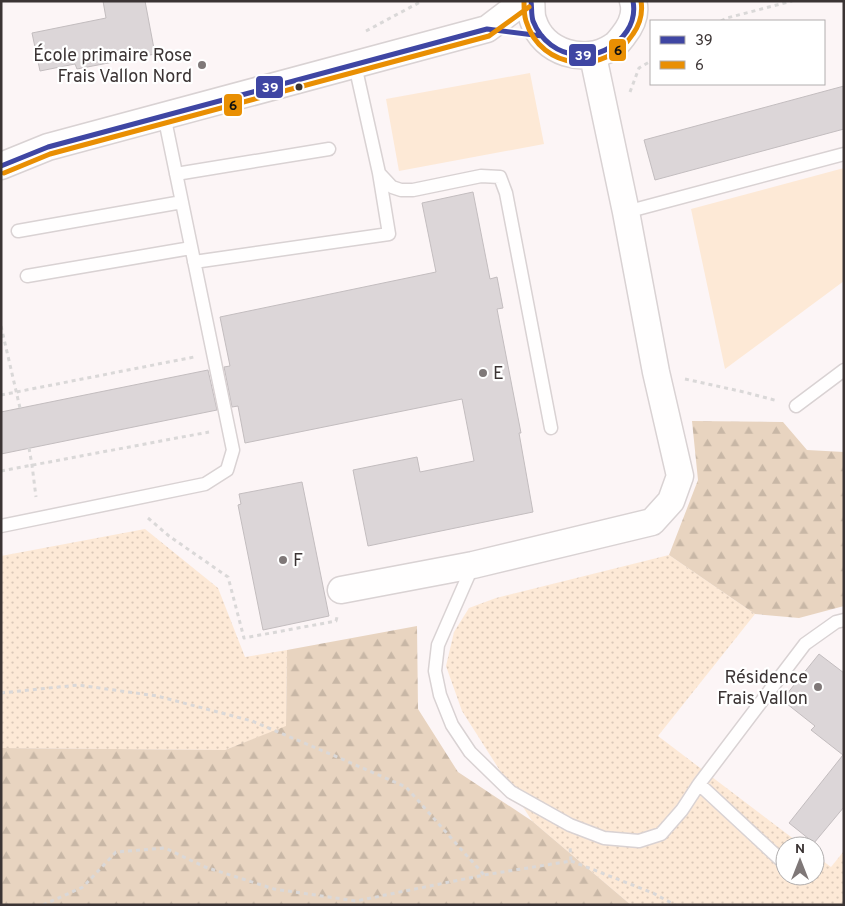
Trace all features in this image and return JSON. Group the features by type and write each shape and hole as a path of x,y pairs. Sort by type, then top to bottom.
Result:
{"street":[{"path":"487,29 524,1"},
{"path":"532,1 533,20 542,36 556,49 581,57 593,56 613,47 630,28 640,4"},
{"path":"1,166 48,147 487,29 542,36"},
{"path":"341,590 473,565 652,522 671,501 680,476 656,372 626,212 593,56"}],"lane":[{"path":"194,262 389,234 355,64"},
{"path":"1,526 205,484 228,470 233,450 164,115"},
{"path":"176,174 329,149"},
{"path":"626,212 844,154"},
{"path":"378,173 392,187 401,190 413,190 481,176 500,177 506,193 552,428"},
{"path":"18,231 182,202"},
{"path":"27,276 191,248"},
{"path":"796,406 844,370"},
{"path":"473,565 438,645 435,671 440,695 452,725 470,752 511,792 570,825 604,838 639,841 661,834 682,810 699,784 805,644 836,622 844,620"},
{"path":"699,784 775,855"}],"path":[{"path":"724,20 792,1"},
{"path":"1,326 20,408"},
{"path":"1,395 213,353"},
{"path":"656,372 796,406"},
{"path":"1,471 228,428"},
{"path":"28,448 32,465 38,519"},
{"path":"169,536 228,577 244,638 336,621 341,590"},
{"path":"1,692 78,685 157,696 252,721 406,787 484,875"},
{"path":"570,825 571,861"},
{"path":"44,905 83,887 116,852 165,848 205,868 274,889 356,901 484,875 571,861 653,893 675,905"}],"shaded area":[{"path":"530,73 544,144 399,171 386,99"},
{"path":"844,168 844,281 725,369 691,209"},
{"path":"145,529 218,588 245,657 287,650 286,727 225,750 1,748 1,556"},
{"path":"669,555 755,614 658,736 790,836 775,836 775,886 825,886 825,862 831,867 844,851 844,905 631,905 532,821 462,711 446,666 454,632 469,608 496,598"}],"green space":[{"path":"692,421 783,422 807,450 844,452 844,606 799,618 755,614 669,555 698,480"},
{"path":"417,626 418,709 458,772 532,821 631,905 1,905 1,748 225,750 286,726 287,650"}],"building":[{"path":"103,1 145,1 155,54 77,69 75,64 40,71 32,33 106,18"},
{"path":"844,86 844,129 655,180 644,140"},
{"path":"473,192 490,279 497,277 503,308 497,309 521,433 519,433 533,512 368,546 353,470 417,457 420,472 474,461 462,399 245,443 238,406 232,407 224,367 230,366 220,317 436,272 422,203"},
{"path":"208,370 217,410 1,454 1,412"},
{"name":"F","path":"302,482 329,616 263,630 238,505 241,504 239,494"},
{"path":"819,654 844,673 844,807 820,836 805,836 789,823 843,755 811,730 815,726 782,700"}],"transit line":[{"name":"39","path":"531,1 533,21 541,35 551,45 563,52 577,55 591,54 617,43 631,24 634,13 633,1"},
{"name":"6","path":"524,2 525,19 534,38 545,50 559,58 575,62 591,62 607,57 621,48 633,34 641,14 641,1"},
{"name":"6","path":"4,173 50,154 489,36 529,7"},
{"name":"39","path":"1,166 48,147 487,29 542,36"}],"place":[{"name":"École primaire Rose Frais Vallon Nord","path":"202,65"},
{"name":"E","path":"483,373"},
{"name":"F","path":"283,560"},
{"name":"Résidence Frais Vallon","path":"818,687"}]}
